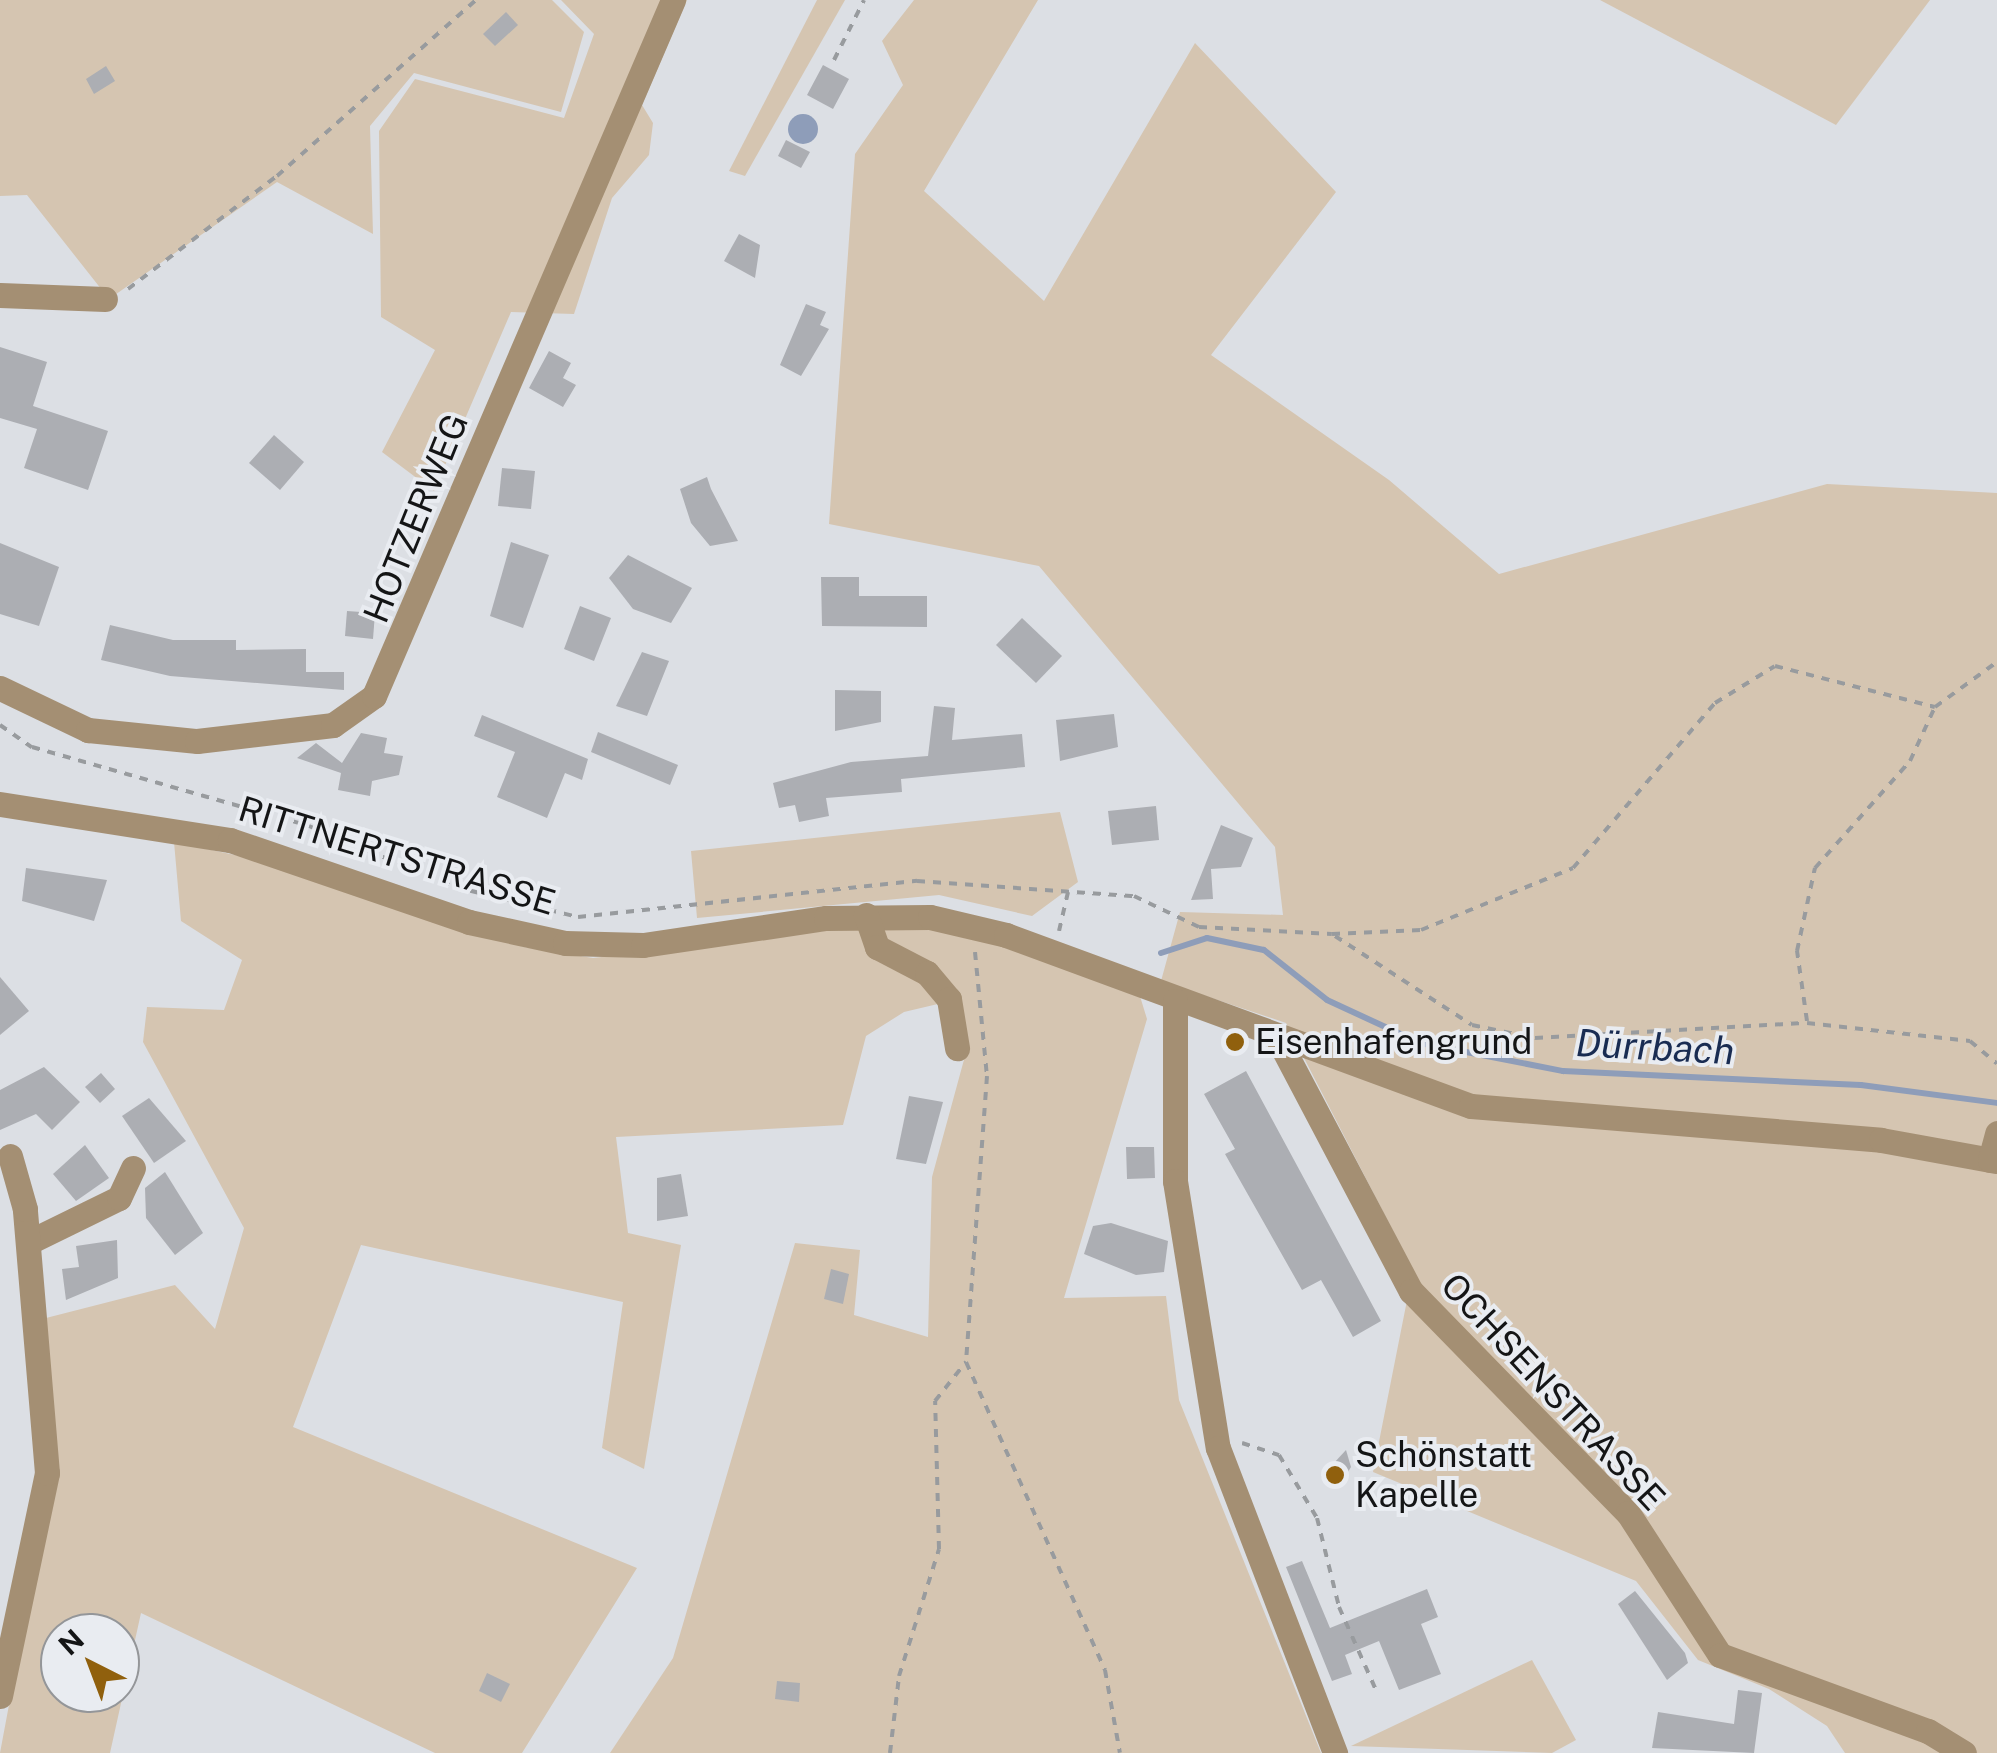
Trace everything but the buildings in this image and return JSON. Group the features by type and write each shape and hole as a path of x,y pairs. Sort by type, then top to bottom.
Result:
{"street":[{"name":"HOTZERWEG","path":"0,688 88,730 197,741 333,725 374,696 673,0"},
{"path":"0,295 105,299"},
{"name":"RITTNERTSTRASSE","path":"0,804 230,840 469,922 565,943 642,945 866,915 967,924 1055,953 1279,1041 1504,1112 1881,1140 1993,1161"},
{"path":"866,915 877,947 927,973 949,999 958,1048"},
{"path":"1175,1001 1175,1180 1218,1448 1335,1753"},
{"name":"OCHSENSTRASSE","path":"1279,1041 1412,1291 1628,1513 1710,1644 1744,1669 1928,1730 1964,1753"},
{"path":"1993,1161 1997,1133"},
{"path":"0,1696 28,1600 47,1474 28,1242 10,1156"},
{"path":"28,1242 119,1198 133,1168"}],"path":[{"path":"105,299 277,176 476,0"},
{"path":"834,60 864,0"},
{"path":"1808,1023 1797,951 1815,868 1910,761 1935,708 1997,662"},
{"path":"0,725 32,747 309,826 455,887 578,917 917,881 1134,896 1199,927 1332,934 1421,930 1573,868 1716,703 1775,666 1935,708"},
{"path":"1055,953 1068,892"},
{"path":"967,924 982,974 987,1076 966,1362 1104,1670 1120,1753"},
{"path":"1332,934 1472,1025 1535,1038 1808,1023 1970,1041 1997,1064"},
{"path":"890,1753 899,1676 939,1549 935,1401 966,1362"},
{"path":"1218,1448 1257,1442 1278,1455 1317,1518 1339,1606 1376,1690"}],"shaded area":[{"path":"0,0 552,0 584,32 561,112 414,73 370,126 373,234 277,182 109,299 27,195 0,196"},
{"path":"561,0 687,0 642,105 653,123 649,155 612,198 574,314 511,312 434,491 382,452 435,350 381,317 379,131 415,79 564,118 594,34"},
{"path":"817,0 845,0 745,176 729,171"},
{"path":"914,0 1038,0 924,191 1044,301 1195,43 1336,192 1211,355 1389,480 1499,574 1827,484 1997,493 1997,1753 1845,1753 1827,1726 1769,1689 1698,1660 1636,1581 1373,1472 1413,1270 1286,1023 1161,981 1180,912 1283,915 1275,847 1039,566 829,524 855,154 903,85 882,41"},
{"path":"1600,0 1930,0 1836,125"},
{"path":"1060,812 1078,882 1032,916 939,895 697,918 691,851"},
{"path":"174,842 258,860 524,947 593,958 841,929 953,930 1139,993 1147,1019 1064,1298 1166,1296 1179,1400 1321,1753 610,1753 673,1658 795,1243 860,1250 854,1315 928,1337 932,1177 965,1056 959,999 904,1012 866,1036 843,1125 616,1137 628,1233 681,1245 644,1469 602,1448 623,1302 361,1245 293,1427 637,1568 522,1753 435,1753 141,1613 140,1618 140,1613 40,1613 40,1713 119,1713 110,1753 0,1753 51,1480 46,1318 175,1285 215,1329 244,1228 143,1042 147,1007 224,1010 242,960 181,921"},
{"path":"1532,1660 1576,1740 1552,1753 1351,1746"}],"water":[{"path":"803,114 817,123 818,129 809,143 803,144 789,135 788,129 797,115"}],"waterway":[{"name":"Dürrbach","path":"1161,953 1207,938 1264,950 1327,1000 1420,1043 1563,1071 1861,1085 1997,1103"}],"place":[{"name":"Eisenhafengrund","path":"1235,1042"},
{"name":"Schönstatt Kapelle","path":"1335,1475"}]}
